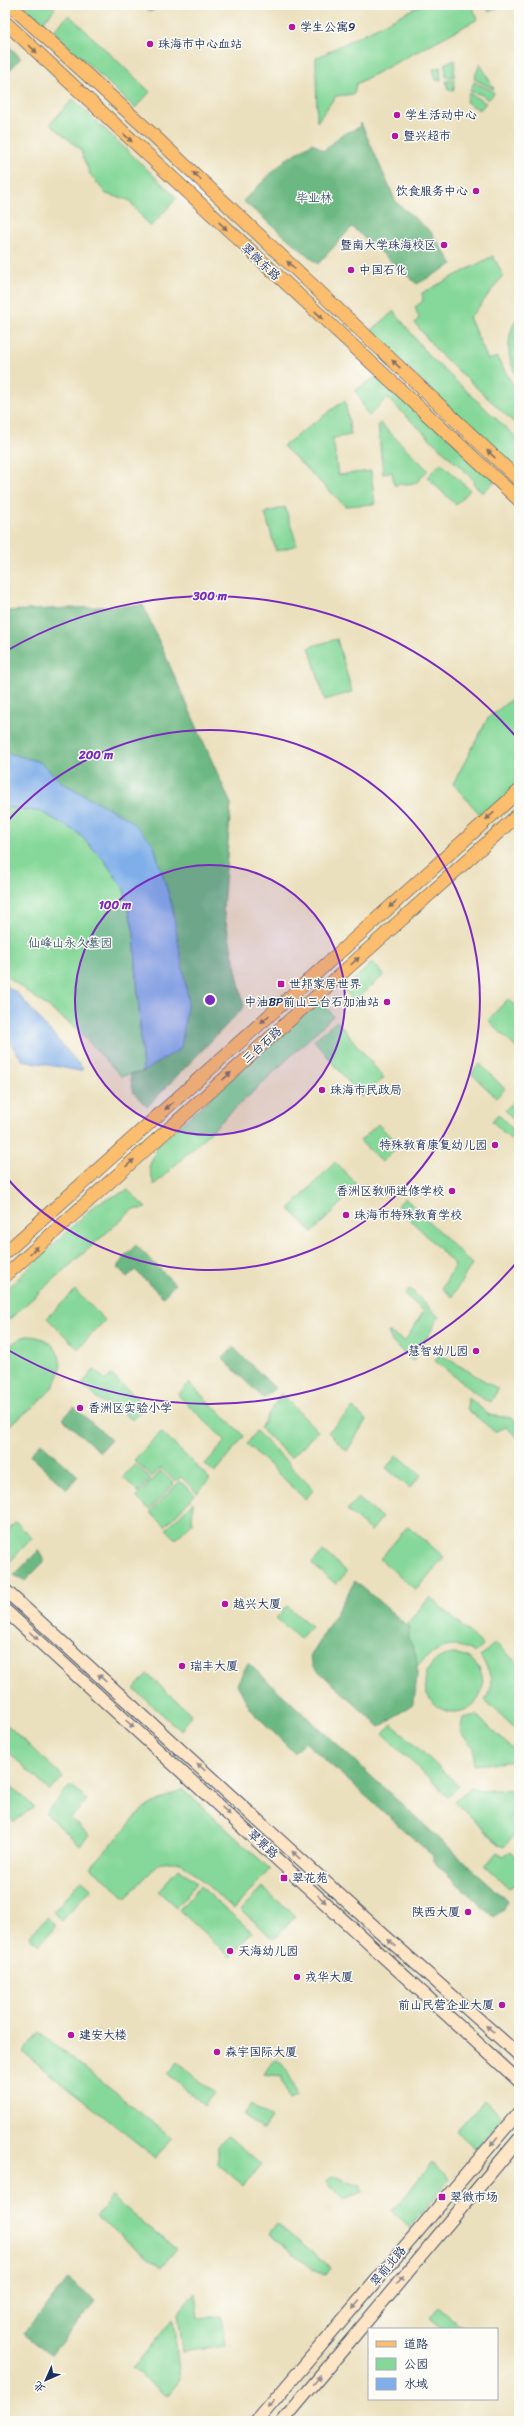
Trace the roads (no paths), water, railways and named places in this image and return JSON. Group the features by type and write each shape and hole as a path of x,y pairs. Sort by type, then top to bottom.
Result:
{"main road":[{"name":"翠微东路","path":"10,5 150,132 519,480"},
{"name":"翠微东路","path":"5,22 519,500"},
{"name":"三台石路","path":"5,1253 519,791"},
{"name":"三台石路","path":"5,1276 519,814"},
{"name":"翠景路","path":"5,1590 377,1929 519,2055"},
{"name":"翠景路","path":"5,1610 519,2080"},
{"name":"翠前北路","path":"257,2421 519,2112"},
{"name":"翠前北路","path":"283,2421 519,2139"}],"water":[{"path":"5,752 40,762 61,782 130,820 153,843 172,906 188,999 181,1048 143,1072 134,933 124,889 104,860 78,833 42,812 5,807"},
{"path":"5,985 17,993 83,1069 80,1071 22,1060 5,1035"}],"place":[{"name":"学生公寓9","path":"292,27"},
{"name":"珠海市中心血站","path":"150,44"},
{"name":"学生活动中心","path":"397,115"},
{"name":"暨兴超市","path":"395,136"},
{"name":"饮食服务中心","path":"476,191"},
{"name":"暨南大学珠海校区","path":"444,245"},
{"name":"中国石化","path":"351,270"},
{"name":"世邦家居世界","path":"281,984"},
{"name":"中油BP前山三台石加油站","path":"387,1002"},
{"name":"珠海市民政局","path":"322,1090"},
{"name":"特殊教育康复幼儿园","path":"495,1145"},
{"name":"香洲区教师进修学校","path":"452,1191"},
{"name":"珠海市特殊教育学校","path":"346,1215"},
{"name":"慧智幼儿园","path":"476,1351"},
{"name":"香洲区实验小学","path":"80,1408"},
{"name":"越兴大厦","path":"225,1604"},
{"name":"瑞丰大厦","path":"182,1666"},
{"name":"翠花苑","path":"284,1878"},
{"name":"陕西大厦","path":"468,1912"},
{"name":"天海幼儿园","path":"230,1951"},
{"name":"戎华大厦","path":"297,1977"},
{"name":"前山民营企业大厦","path":"502,2005"},
{"name":"建安大楼","path":"71,2035"},
{"name":"森宇国际大厦","path":"217,2052"},
{"name":"翠微市场","path":"442,2197"}],"park label":[{"name":"毕业林","path":"314,198"},
{"name":"仙峰山永久墓园","path":"70,943"}]}
